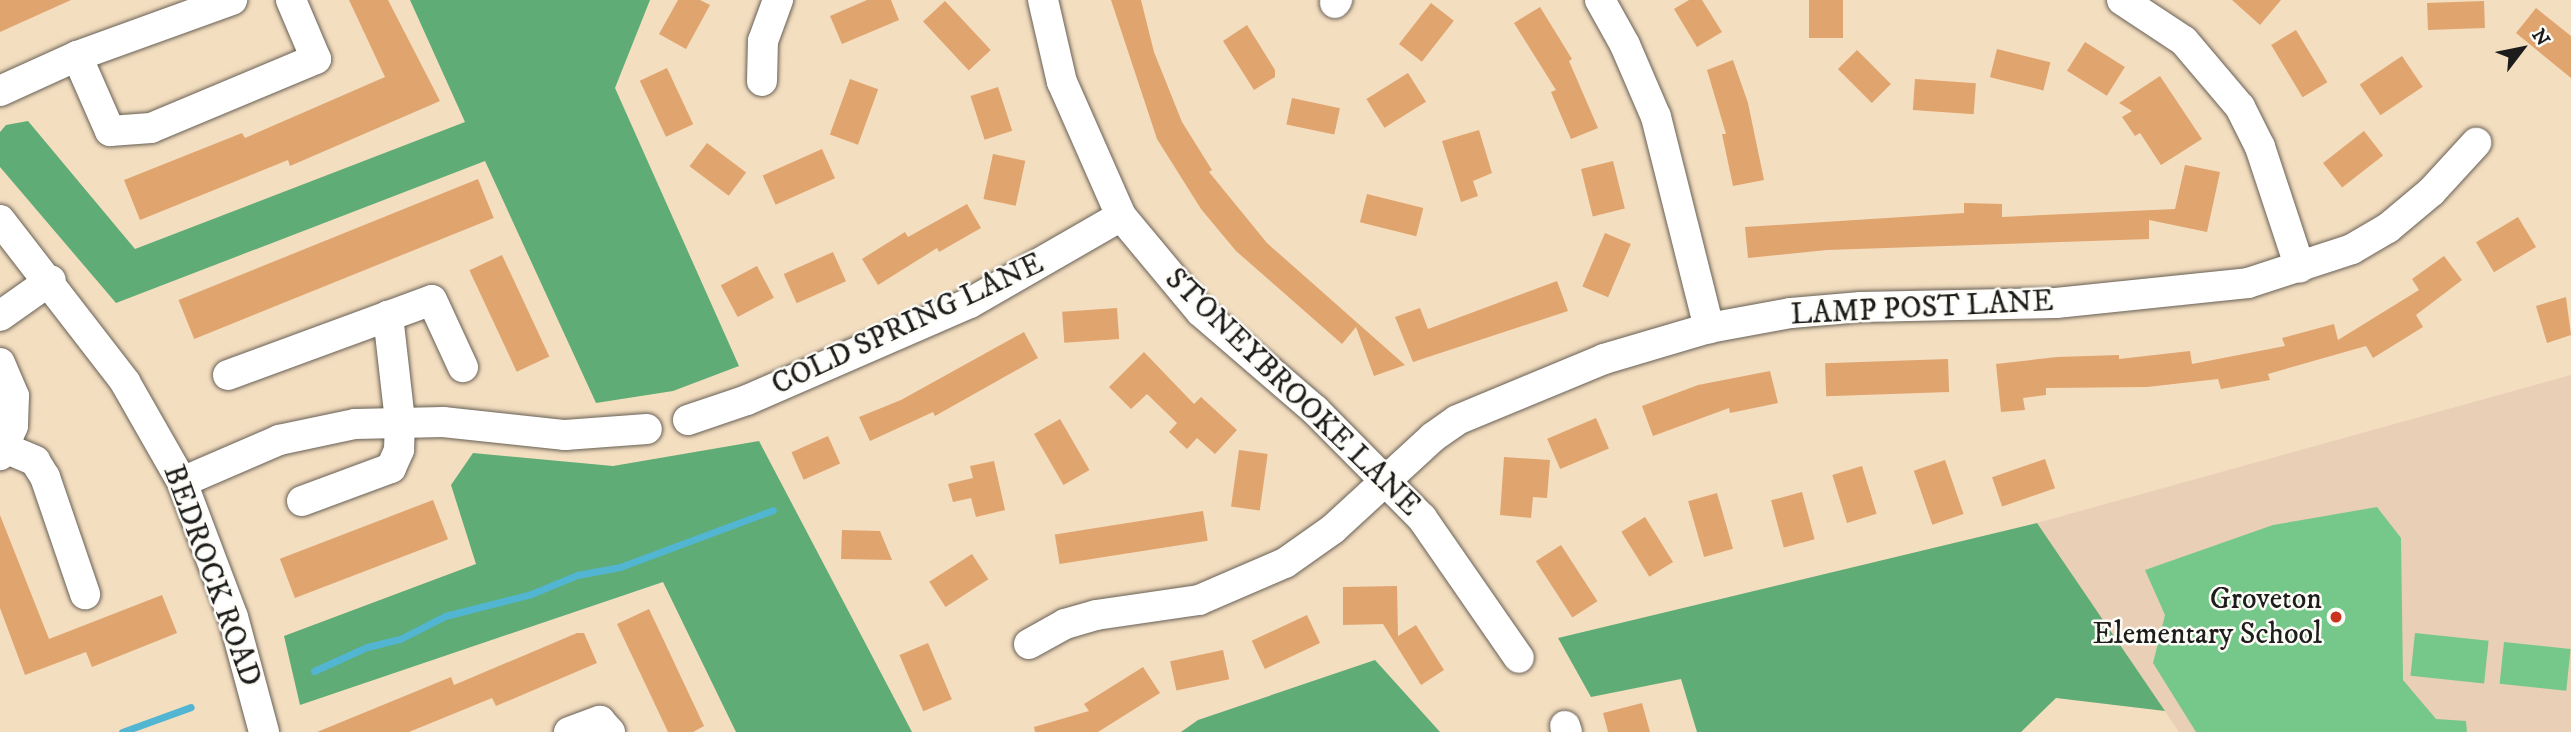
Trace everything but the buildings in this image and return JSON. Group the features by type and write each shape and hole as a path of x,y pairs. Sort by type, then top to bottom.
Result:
{"street":[{"path":"0,91 77,56 232,0"},
{"path":"77,56 110,131 151,128 316,60 291,0"},
{"path":"762,81 763,41 778,0"},
{"name":"STONEYBROOKE LANE","path":"1043,0 1062,82 1121,216 1201,312 1315,410 1387,480 1456,562 1519,659"},
{"path":"1600,0 1625,45 1656,117 1709,328"},
{"path":"2122,0 2192,47 2240,107 2260,147 2300,268"},
{"name":"LAMP POST LANE","path":"1029,643 1065,624 1096,615 1169,607 1229,590 1308,548 1433,436 1495,402 1604,359 1709,328 1861,307 2056,303 2248,283 2352,249 2388,228 2431,192 2476,142"},
{"name":"COLD SPRING LANE","path":"688,420 747,400 970,303 1121,216"},
{"name":"BEDROCK ROAD","path":"0,220 51,280 125,382 182,482 233,617 264,732"},
{"path":"0,316 51,280"},
{"path":"228,375 432,300 463,367"},
{"path":"302,500 391,468 399,450 400,421 388,316"},
{"path":"0,363 14,396 13,426 3,452 35,461 45,477 85,594"},
{"path":"182,482 279,440 343,425 400,421 565,435 647,429"},
{"path":"569,732 600,720 610,732"}],"shaded area":[{"name":"Groveton Elementary School","path":"2571,375 2571,732 2179,732 2037,523"}],"green space":[{"path":"410,0 650,0 615,88 739,366 673,391 596,403 485,161 116,303 0,167 0,132 6,125 28,121 135,249 465,122"},
{"path":"759,441 912,732 736,732 663,582 300,705 284,636 476,564 451,485 473,453 613,466"},
{"path":"2377,507 2401,538 2403,680 2436,719 2466,721 2467,732 2196,732 2153,663 2165,615 2145,570 2273,525"},
{"path":"2037,523 2165,711 2056,698 2021,732 1697,732 1681,679 1591,697 1558,638"},
{"path":"2415,633 2489,641 2484,683 2411,676"},
{"path":"2504,642 2571,649 2566,691 2500,684"},
{"path":"1375,660 1440,732 1181,732 1198,720"}],"waterway":[{"path":"314,671 367,647 400,639 445,616 531,594 577,575 620,567 773,510"},
{"path":"122,732 191,707"}],"place":[{"name":"Groveton Elementary School","path":"2336,617"}]}
